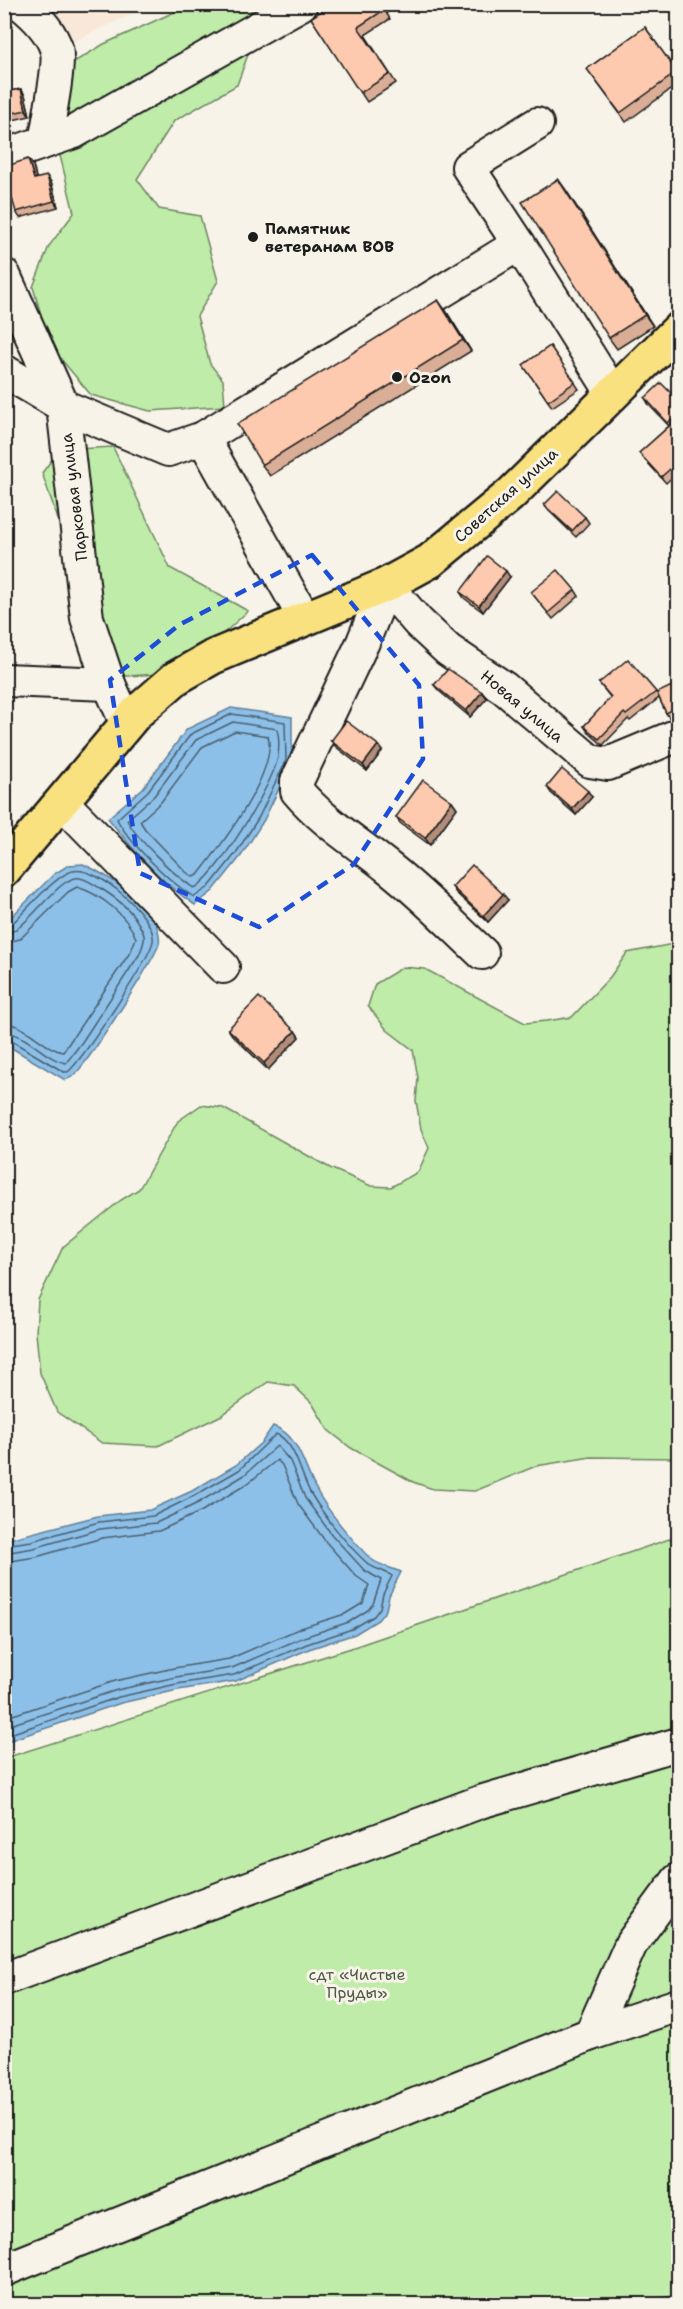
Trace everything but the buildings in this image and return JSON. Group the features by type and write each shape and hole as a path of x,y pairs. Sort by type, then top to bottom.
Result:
{"main road":[{"name":"Советская улица","path":"4,870 63,803 136,713 176,678 213,657 386,585 430,561 510,495 678,330"}],"street":[{"path":"21,4 39,18 57,50 55,83 45,142"},
{"path":"4,156 74,132 301,4"},
{"path":"537,124 468,167 614,394"},
{"path":"4,371 63,406 168,450 203,438 519,244"},
{"name":"Парковая улица","path":"4,275 63,406 87,618 127,724"},
{"path":"203,438 305,619"},
{"path":"386,585 363,642 297,781 297,791 326,821 412,887 482,953"},
{"name":"Новая улица","path":"386,585 418,622 448,650 504,688 590,761 609,764 678,735"},
{"path":"4,680 110,684"},
{"path":"63,803 223,967"},
{"path":"4,1979 480,1803 678,1744"},
{"path":"591,2034 631,1944 678,1880"},
{"path":"4,2270 591,2034 678,2006"}],"highlighted area":[{"path":"312,555 419,685 423,759 354,864 259,927 140,873 110,680 179,625"}],"shaded area":[{"path":"34,5 152,5 71,42"}],"green space":[{"path":"180,5 248,5 259,24 237,85 174,121 137,179 159,209 200,216 218,281 197,316 210,364 223,380 225,406 150,411 91,395 50,346 33,287 49,246 74,213 49,110 74,62 104,44 181,9"},
{"path":"113,447 170,568 248,611 211,645 158,674 113,677 71,599 61,528 42,473 59,450"},
{"path":"678,945 678,1458 591,1457 536,1466 475,1491 433,1489 413,1482 351,1448 328,1430 312,1403 294,1386 268,1382 222,1415 158,1446 102,1443 57,1412 40,1373 36,1333 38,1300 63,1247 121,1200 139,1189 178,1121 201,1105 223,1108 330,1168 371,1186 391,1187 418,1172 429,1148 421,1129 416,1101 418,1078 413,1050 387,1030 368,1006 375,984 403,967 425,969 525,1023 547,1021 572,1017 610,977 627,953"},
{"name":"сдт «Чистые Пруды»","path":"678,1536 678,2295 628,2304 5,2304 5,1758 348,1649"}],"water":[{"path":"231,708 292,717 292,761 264,820 241,856 213,891 195,905 148,865 108,818 143,788 187,729"},
{"path":"83,864 104,875 138,900 154,920 159,942 145,970 105,1034 80,1068 72,1077 65,1080 5,1044 5,923 54,874 69,865"},
{"path":"273,1426 282,1430 295,1444 321,1497 357,1545 374,1561 401,1572 389,1596 386,1610 378,1620 355,1634 309,1649 236,1681 178,1690 121,1703 5,1742 5,1540 98,1516 150,1510 192,1491 236,1465 262,1442"}],"place":[{"name":"Памятник ветеранам ВОВ","path":"253,237"},
{"name":"Ozon","path":"397,377"}]}
